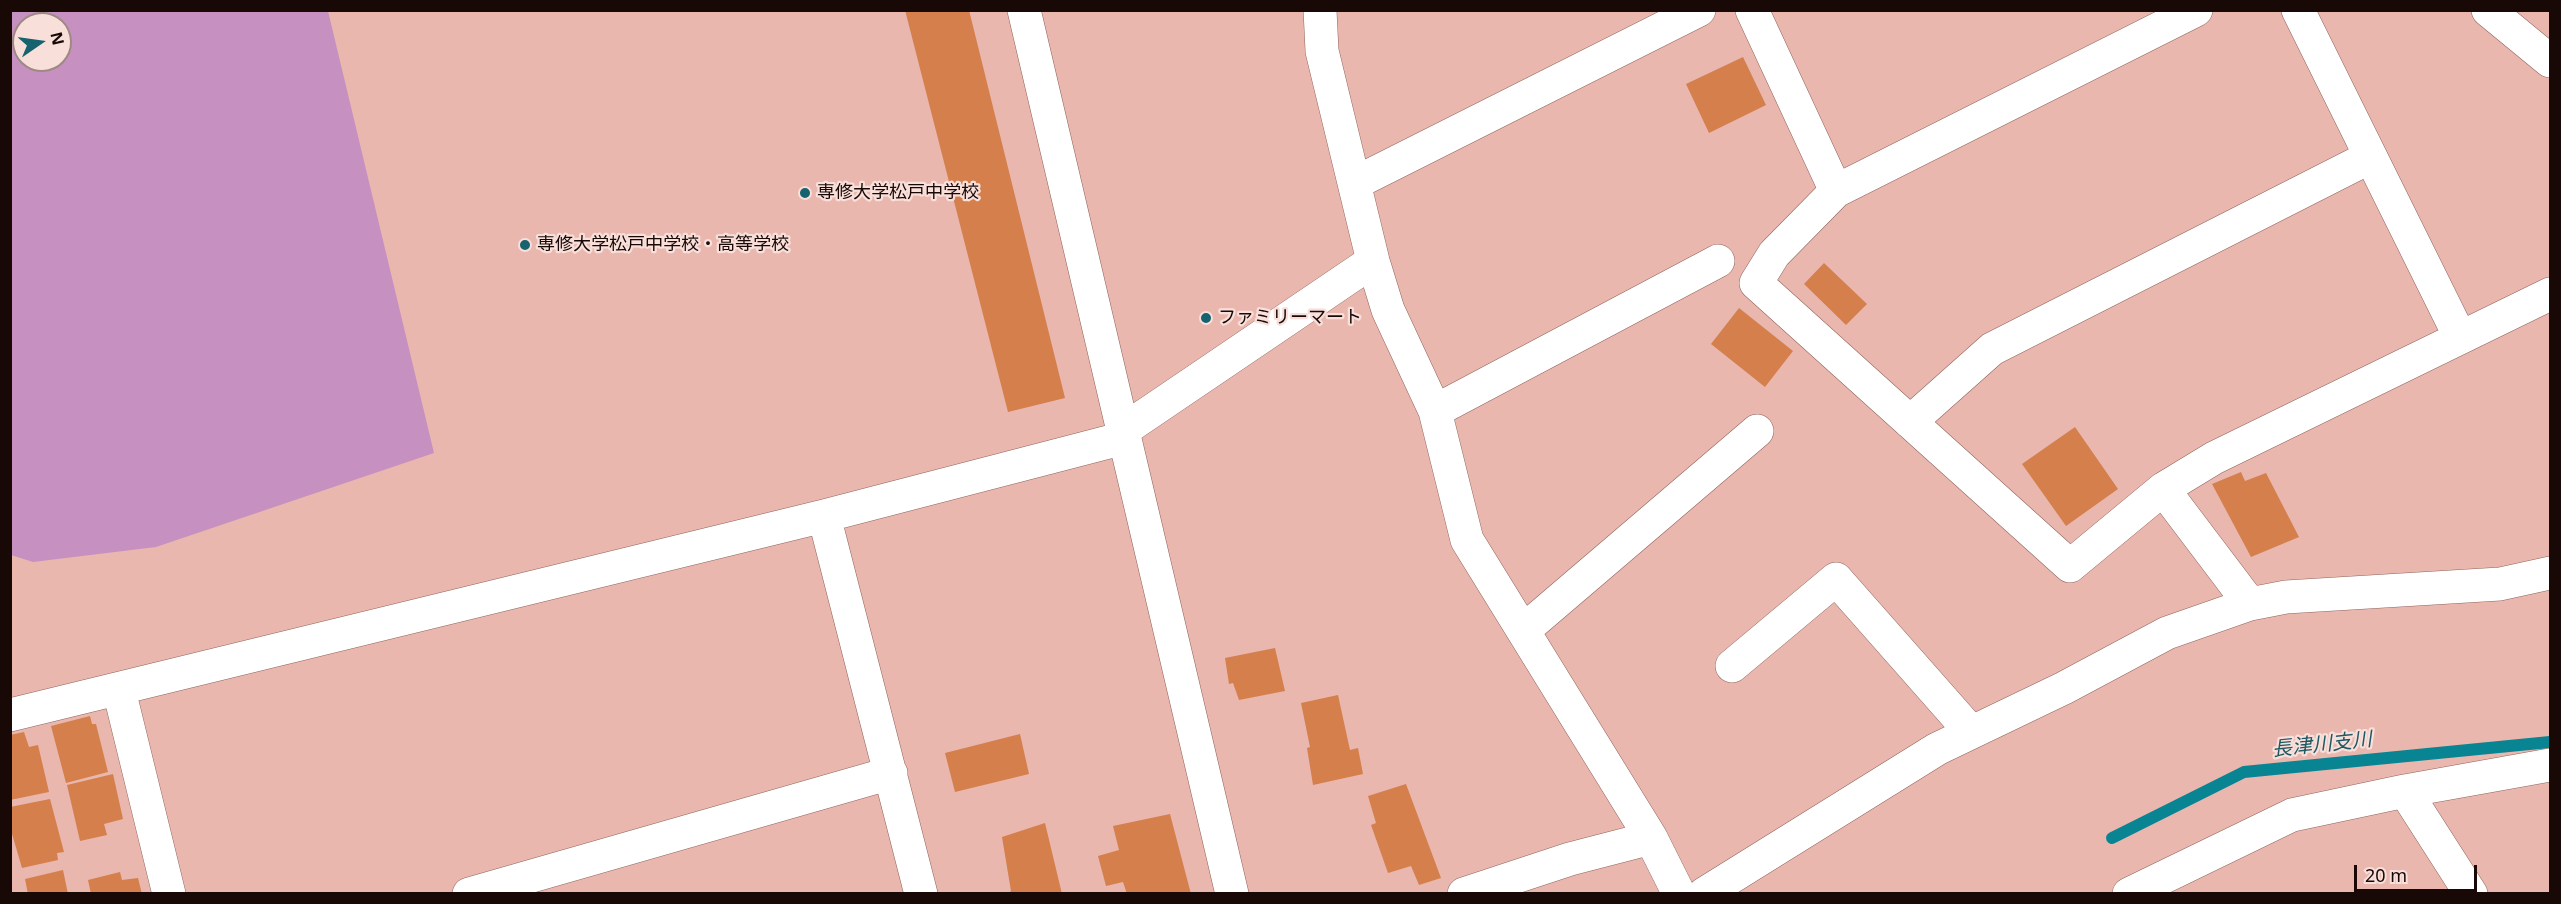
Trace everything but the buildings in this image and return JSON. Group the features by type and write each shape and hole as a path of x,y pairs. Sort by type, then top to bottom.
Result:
{"street":[{"path":"1024,10 1232,894"},
{"path":"1320,10 1322,51 1373,261 1388,310 1435,411 1467,540 1651,838 1679,894"},
{"path":"1355,183 1699,10"},
{"path":"1752,10 1836,191"},
{"path":"2196,10 1836,191 1774,254 1756,283 2070,566 2163,489 2214,458 2550,294"},
{"path":"2298,10 2460,337"},
{"path":"2488,10 2550,61"},
{"path":"1910,422 1992,349 2370,157"},
{"path":"10,715 824,516 1123,434 1373,261"},
{"path":"1435,411 1718,261"},
{"path":"1524,630 1757,431"},
{"path":"2163,489 2250,604"},
{"path":"824,516 921,894"},
{"path":"1704,894 1937,749 2064,688 2167,633 2250,604 2286,597 2500,584 2550,573"},
{"path":"1732,666 1836,579 1971,732"},
{"path":"118,690 169,894"},
{"path":"2129,894 2292,815 2405,791 2550,765"},
{"path":"469,894 891,773"},
{"path":"2405,791 2471,894"},
{"path":"1464,894 1570,859 1651,838"}],"shaded area":[{"path":"11,10 328,11 434,453 156,547 33,562 11,555"}],"waterway":[{"name":"長津川支川","path":"2112,838 2244,772 2550,742"}],"place":[{"name":"専修大学松戸中学校","path":"805,193"},
{"name":"専修大学松戸中学校・高等学校","path":"525,245"},
{"name":"ファミリーマート","path":"1206,318"}]}
